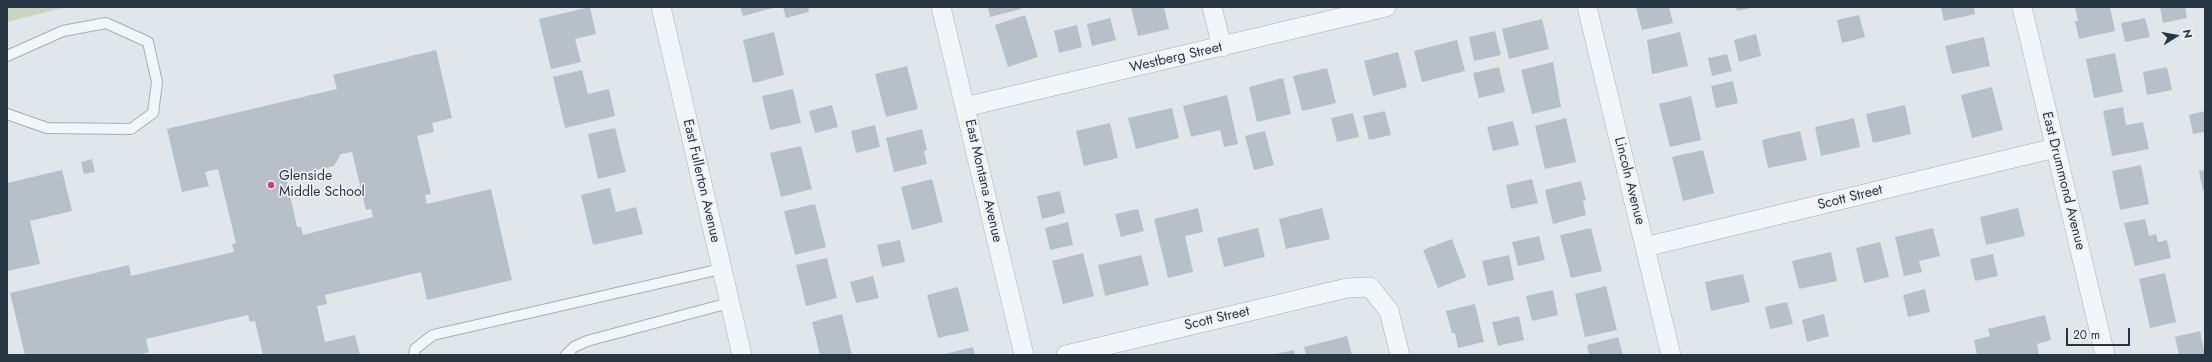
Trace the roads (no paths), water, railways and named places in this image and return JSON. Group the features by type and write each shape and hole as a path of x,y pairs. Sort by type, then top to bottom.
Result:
{"street":[{"name":"East Fullerton Avenue","path":"661,7 742,355"},
{"name":"East Montana Avenue","path":"941,7 1024,355"},
{"path":"1212,7 1222,47"},
{"name":"Westberg Street","path":"965,107 1386,7"},
{"name":"Lincoln Avenue","path":"1587,7 1671,355"},
{"name":"East Drummond Avenue","path":"2022,7 2105,355"},
{"name":"Scott Street","path":"1645,247 2055,148"},
{"name":"Scott Street","path":"1066,355 1347,288 1370,287 1389,311 1400,355"}],"lane":[{"path":"7,56 63,31 106,23 148,42 157,82 153,113 131,129 47,128 7,114"},
{"path":"414,355 415,349 433,335 722,269"},
{"path":"566,355 574,348 587,341 729,303"}],"place":[{"name":"Glenside Middle School","path":"271,185"}]}
